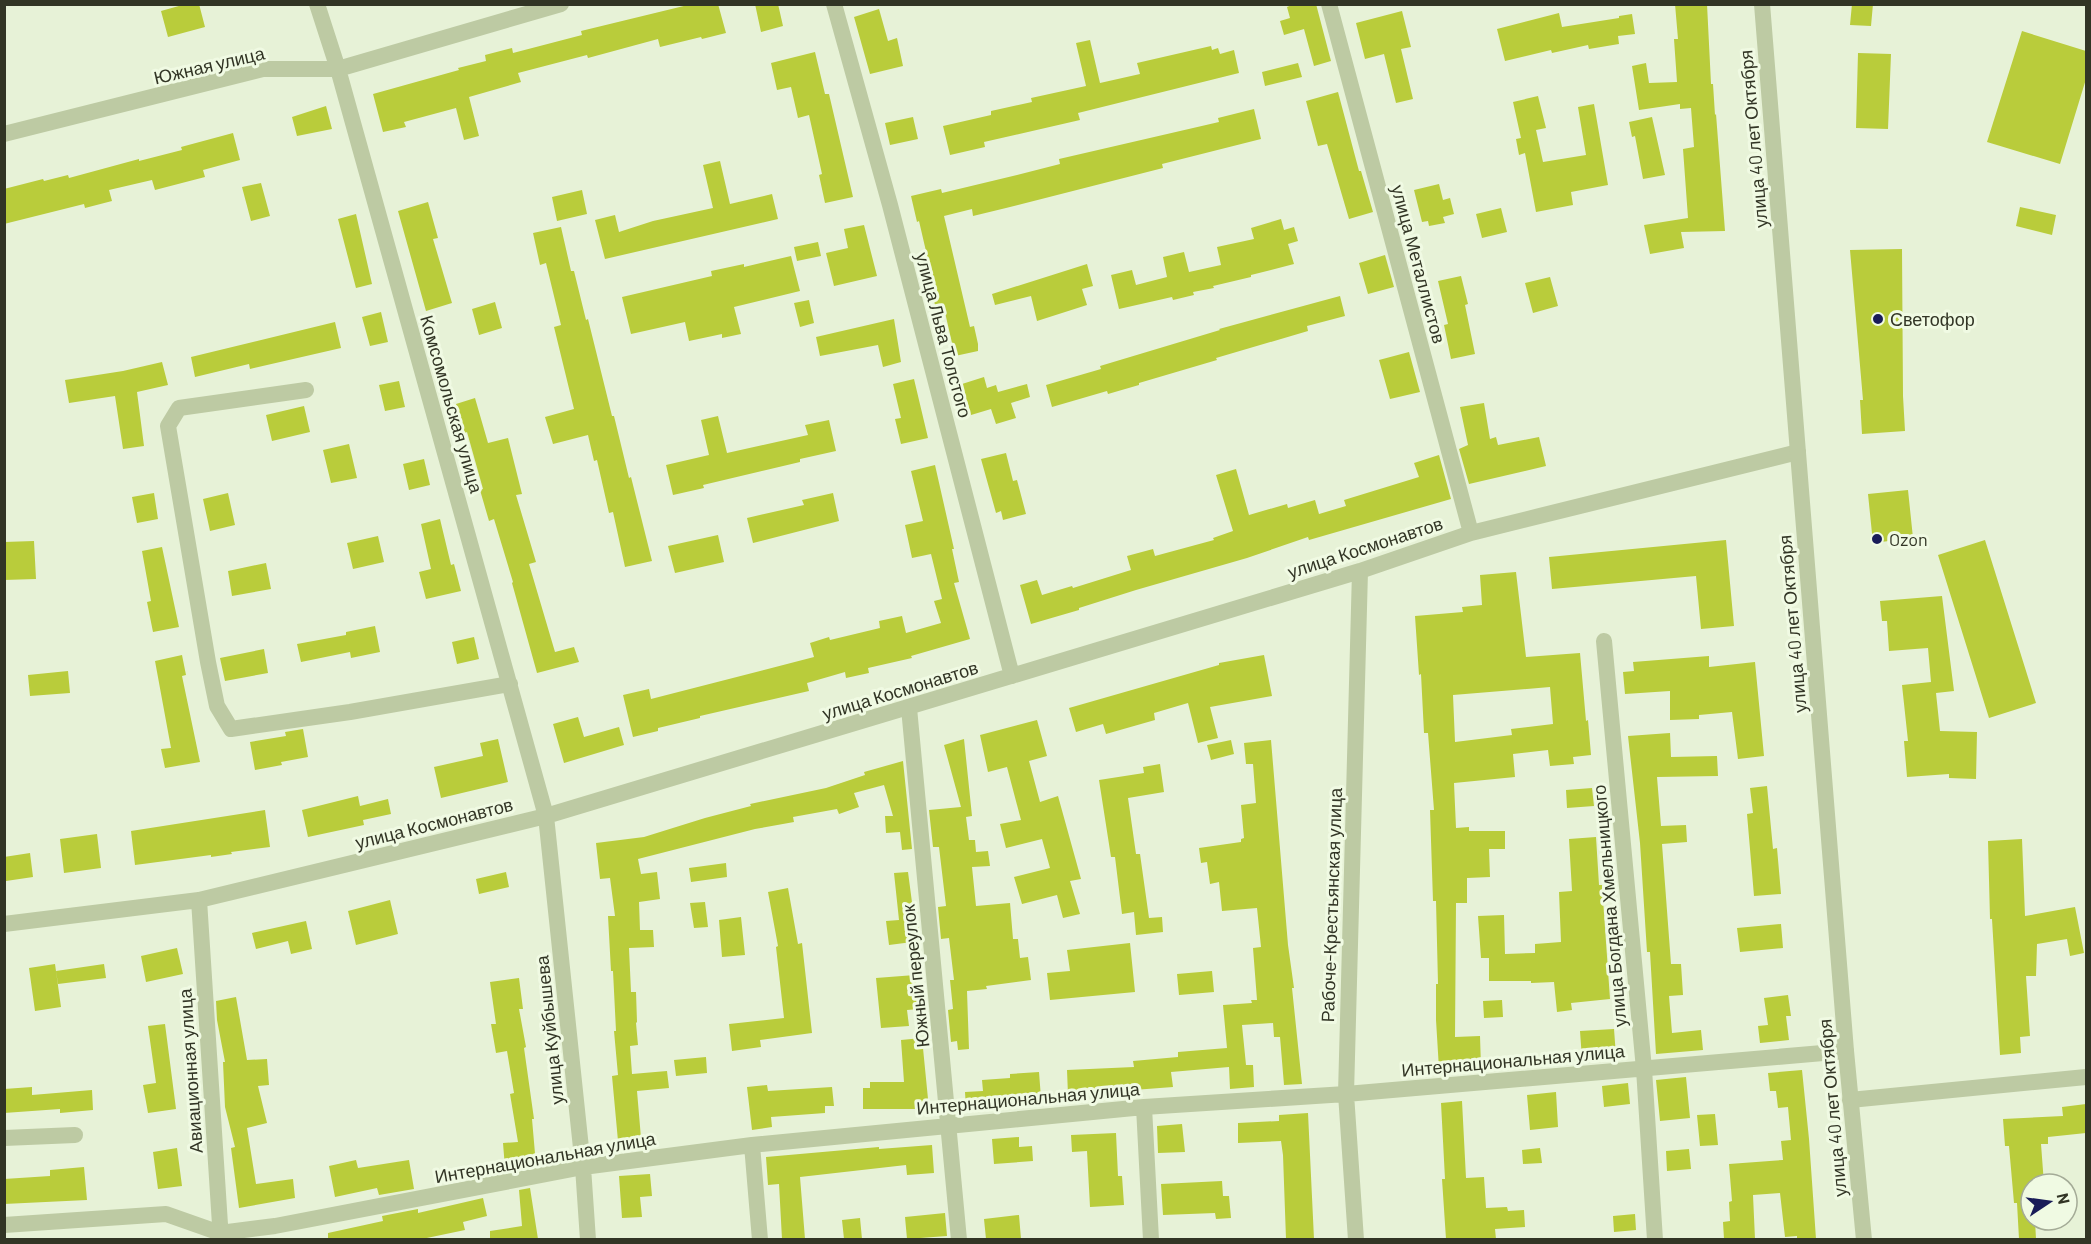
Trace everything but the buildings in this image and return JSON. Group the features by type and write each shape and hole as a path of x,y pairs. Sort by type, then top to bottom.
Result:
{"street":[{"name":"Комсомольская улица","path":"317,4 338,69 546,816"},
{"name":"Южная улица","path":"4,134 263,69 338,69 561,4"},
{"name":"улица Льва Толстого","path":"834,4 890,206 1012,676"},
{"name":"улица Металлистов","path":"1329,4 1472,533"},
{"name":"улица 40 лет Октября","path":"1762,4 1850,1100 1864,1239"},
{"path":"306,390 180,408 168,426 217,706 231,729 350,712 510,684"},
{"name":"улица Космонавтов","path":"4,924 199,900 546,816 1360,571 1472,533 1798,452"},
{"name":"Рабоче-Крестьянская улица","path":"1356,1239 1346,1094 1360,571"},
{"name":"улица Богдана Хмельницкого","path":"1604,642 1644,1069 1655,1239"},
{"name":"Южный переулок","path":"909,708 950,1124 959,1239"},
{"name":"улица Куйбышева","path":"546,816 583,1167 588,1239"},
{"name":"Авиационная улица","path":"199,900 221,1236"},
{"name":"Интернациональная улица","path":"221,1236 583,1167 752,1145 1144,1107 1346,1094 1846,1051"},
{"path":"1850,1100 2086,1077"},
{"path":"1144,1107 1151,1239"},
{"path":"4,1138 75,1135"},
{"path":"752,1145 760,1239"},
{"path":"4,1225 166,1214 221,1236"}],"place":[{"name":"Светофор","path":"1878,319"},
{"name":"Ozon","path":"1877,539"}]}
